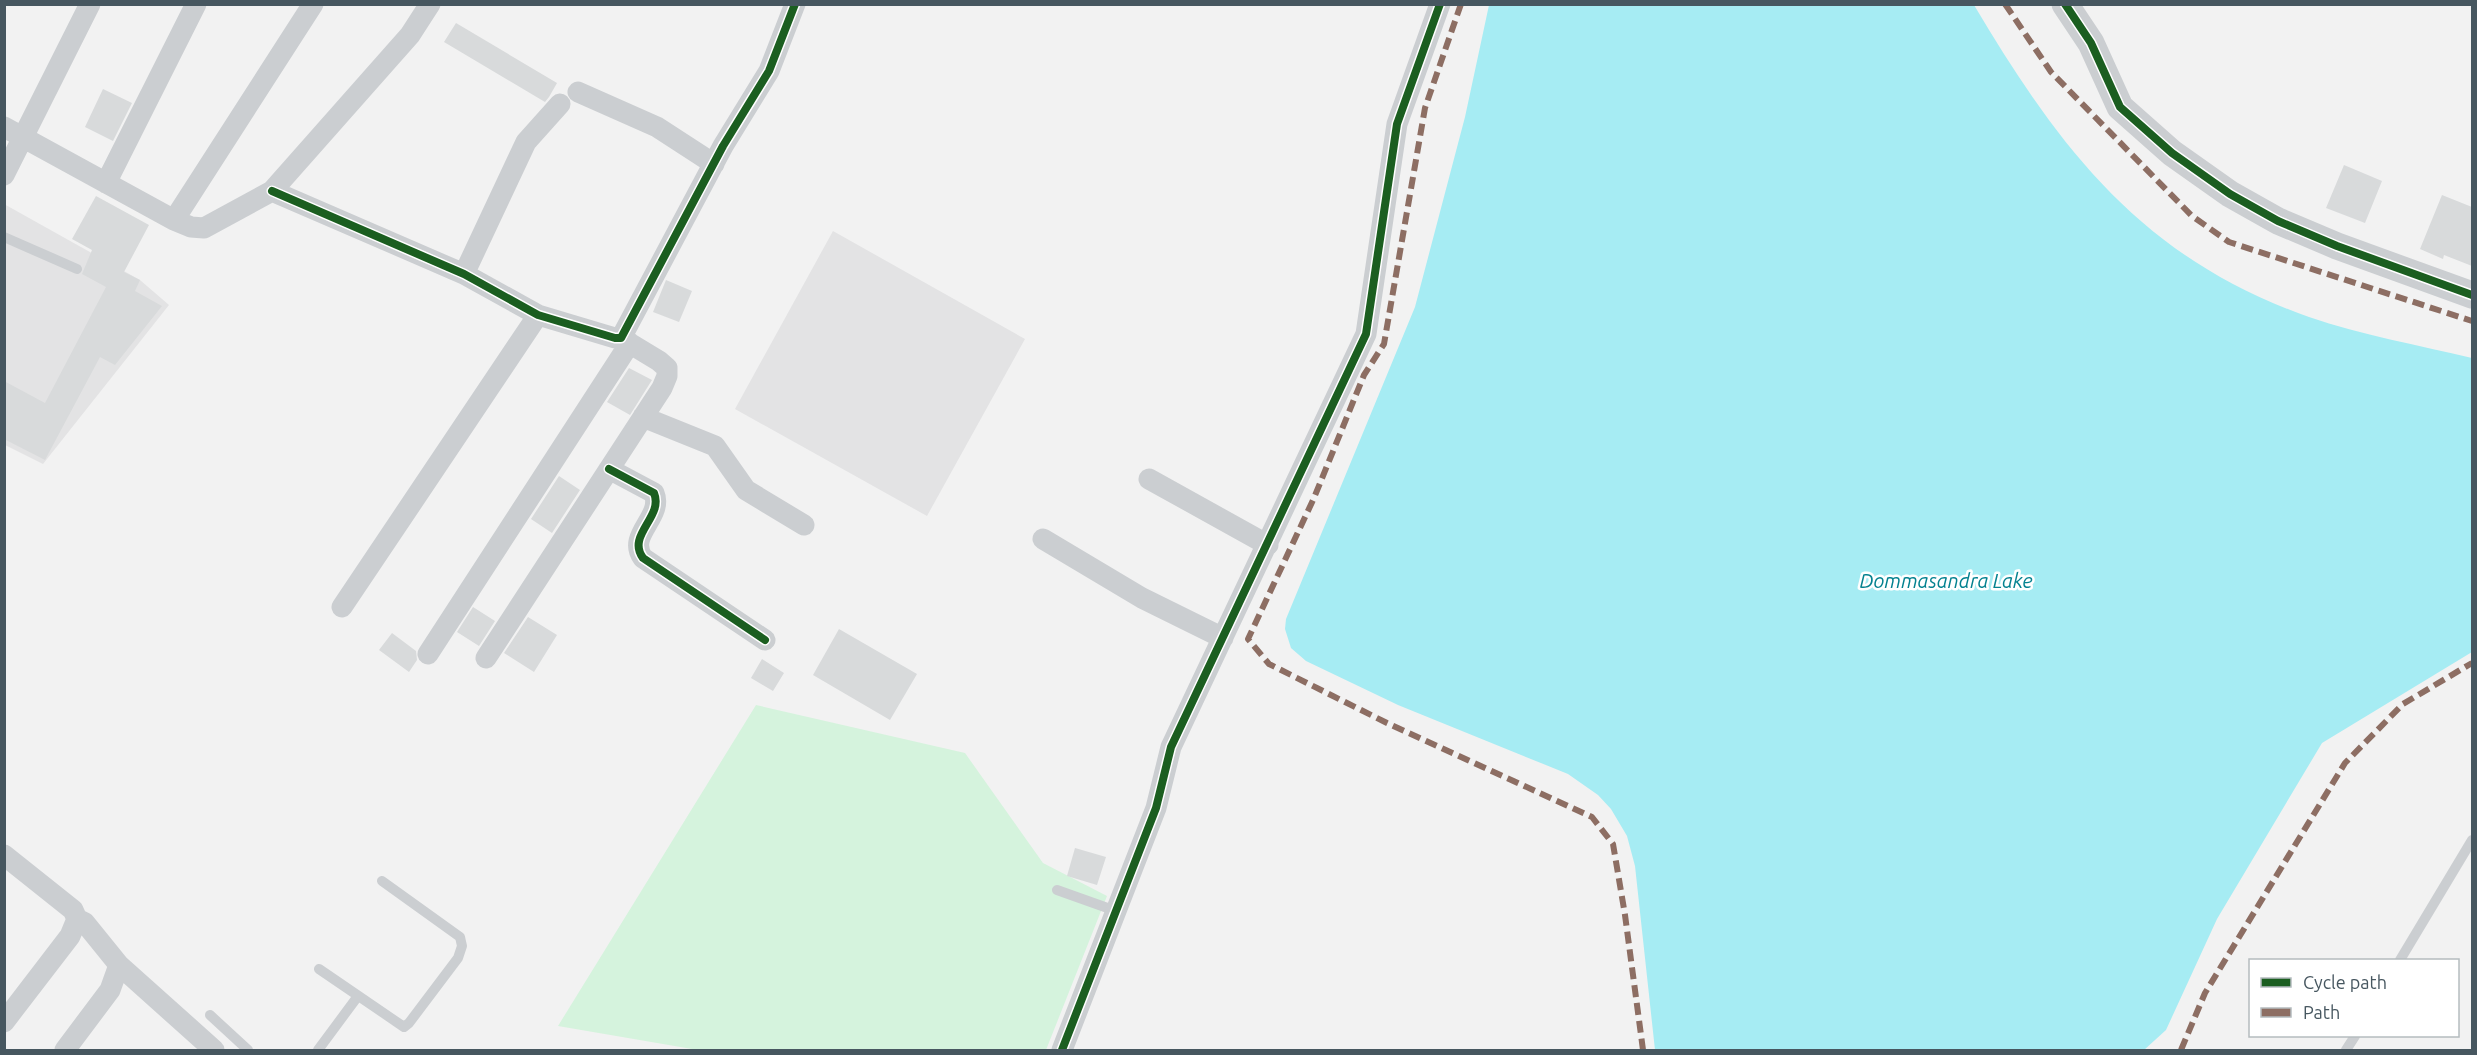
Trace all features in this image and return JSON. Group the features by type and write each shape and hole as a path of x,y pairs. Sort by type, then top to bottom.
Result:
{"street":[{"path":"4,175 90,4"},
{"path":"106,183 196,4"},
{"path":"174,220 313,4"},
{"path":"4,128 174,220 191,227 204,228 272,191 410,35 430,4"},
{"path":"428,654 626,340 714,164 769,71 795,4"},
{"path":"1062,1050 1156,808 1171,747 1366,334 1397,124 1440,4"},
{"path":"2065,4 2091,43 2120,107 2172,153 2230,194 2278,221 2337,246 2472,295"},
{"path":"578,92 657,127 714,164"},
{"path":"464,274 526,142 560,104"},
{"path":"272,191 464,274 538,315 626,340 667,368 667,376 662,388 486,658"},
{"path":"342,607 538,315"},
{"path":"643,417 715,446 746,490 804,525"},
{"path":"609,469 654,493 657,499 638,542 638,552 643,558 765,640"},
{"path":"1149,479 1268,545"},
{"path":"1042,539 1142,597 1223,639"},
{"path":"4,855 73,910 77,919 85,923 119,965 214,1050"},
{"path":"4,1022 70,936 77,919"},
{"path":"65,1050 110,990 119,965"}],"lane":[{"path":"4,237 77,269"},
{"path":"2401,959 2472,840"},
{"path":"319,969 404,1027 458,958 462,946 460,937 382,881"},
{"path":"1057,890 1116,911"},
{"path":"318,1050 358,996"},
{"path":"210,1015 248,1050"},
{"path":"2346,1050 2354,1037"}],"shaded area":[{"path":"4,204 140,280 169,305 43,464 5,445"},
{"path":"833,231 1025,339 927,516 735,409"}],"green space":[{"path":"756,705 965,753 1043,863 1107,896 1046,1050 698,1050 558,1026"}],"water":[{"name":"Dommasandra Lake","path":"1489,5 1974,5 2040,107 2074,152 2112,194 2153,231 2198,264 2250,293 2309,317 2472,358 2472,652 2322,743 2217,919 2166,1030 2144,1050 1655,1050 1635,866 1627,836 1611,809 1598,795 1568,774 1398,705 1306,661 1291,648 1285,629 1286,619 1415,307 1465,117"}],"building":[{"path":"456,23 557,83 545,102 444,42"},
{"path":"103,89 132,103 113,141 85,127"},
{"path":"2344,165 2382,181 2365,223 2326,208"},
{"path":"2442,195 2472,207 2472,266 2444,255 2443,259 2420,249"},
{"path":"96,196 149,225 124,272 140,280 135,291 162,306 115,365 100,357 45,460 4,439 4,381 45,403 106,287 82,274 92,250 72,239"},
{"path":"666,280 692,291 679,322 653,312"},
{"path":"629,368 652,380 630,415 607,402"},
{"path":"559,476 580,490 552,533 531,519"},
{"path":"473,607 495,621 479,646 457,632"},
{"path":"528,617 557,635 534,672 504,653"},
{"path":"839,629 917,674 890,720 813,675"},
{"path":"392,633 416,651 417,660 409,672 379,650"},
{"path":"762,659 784,673 773,691 751,678"},
{"path":"1075,848 1106,857 1097,885 1067,876"}],"marked path":[{"path":"1461,4 1425,108 1384,344 1364,375 1314,498 1248,639 1269,664 1387,723 1592,817 1613,844 1643,1050"},
{"path":"2005,4 2051,72 2192,216 2229,242 2472,321"},
{"path":"2181,1050 2205,993 2345,763 2403,704 2472,663"}],"cycle path":[{"path":"272,191 464,274 538,315 621,338 723,146 769,71 795,4"},
{"path":"1062,1050 1156,808 1171,747 1366,334 1397,124 1440,4"},
{"path":"2065,4 2091,43 2120,107 2172,153 2230,194 2278,221 2337,246 2472,295"},
{"path":"609,469 654,493 656,502 654,510 639,542 639,550 643,558 765,640"}]}
